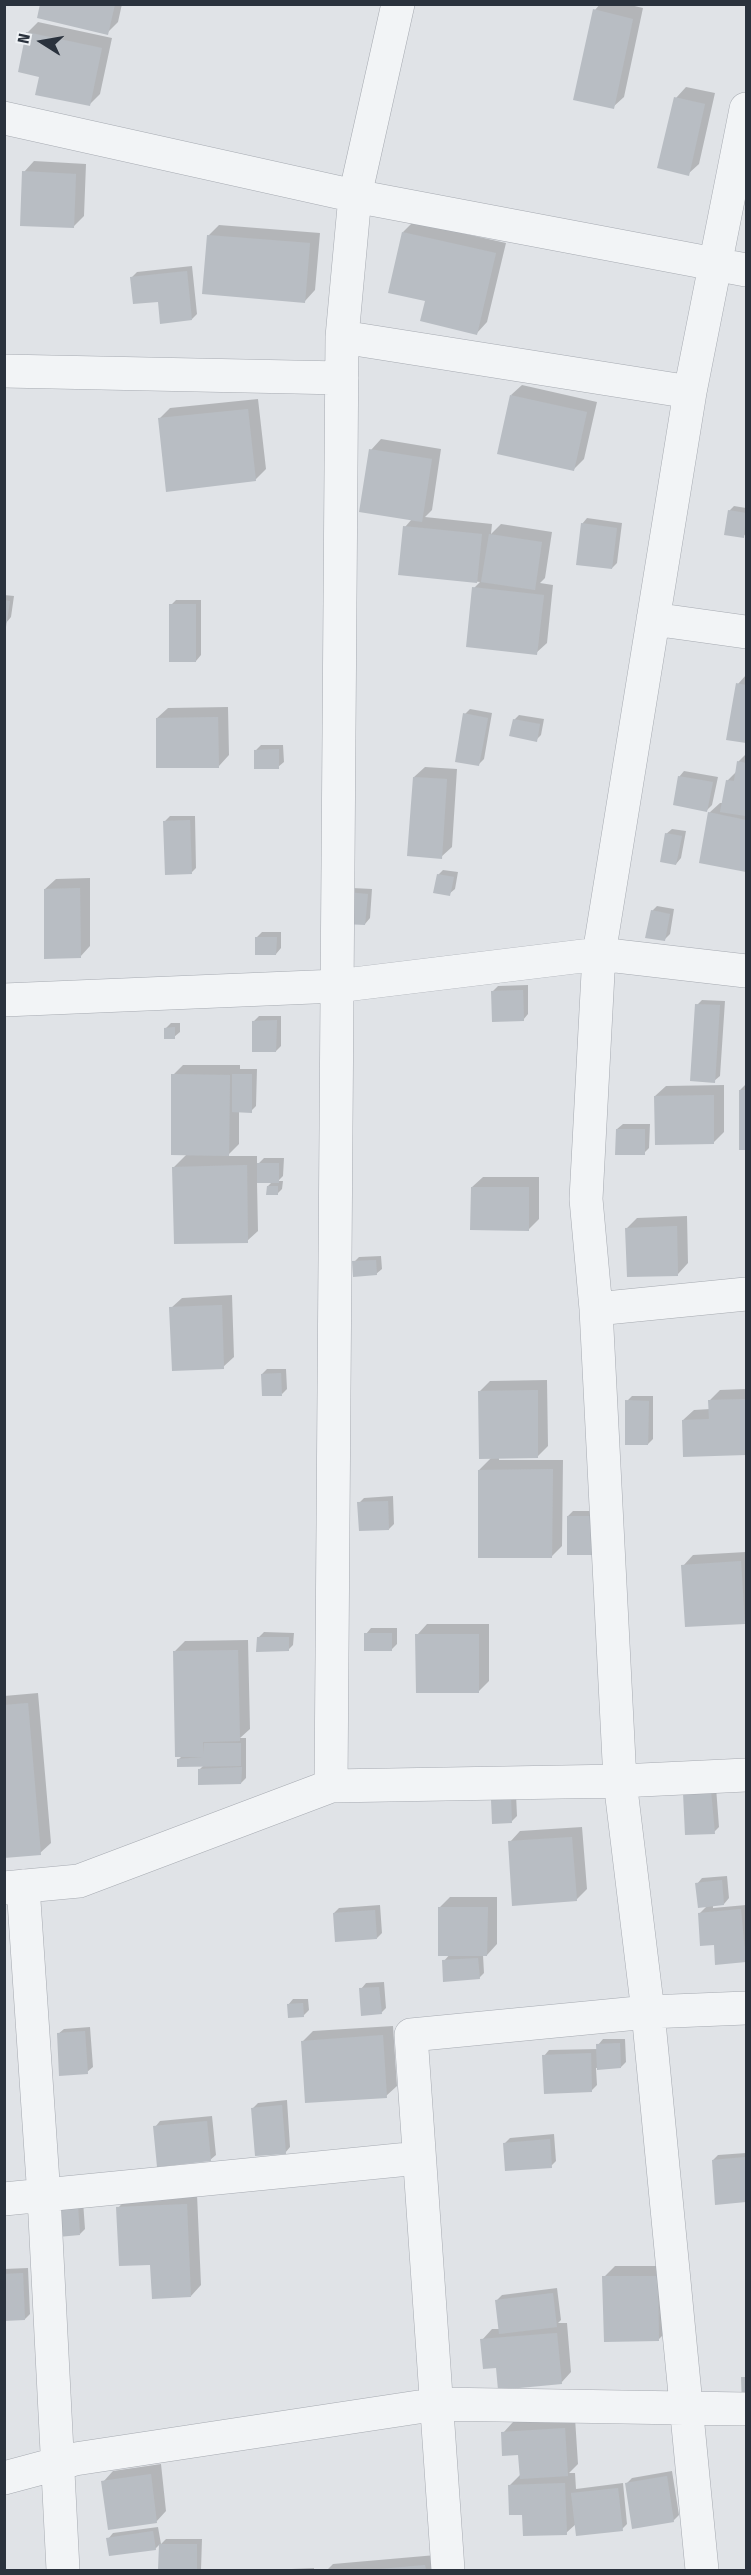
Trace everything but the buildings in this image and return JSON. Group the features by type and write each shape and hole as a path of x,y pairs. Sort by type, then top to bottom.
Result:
{"street":[{"path":"331,1786 342,337 355,196 398,4"},
{"path":"702,2571 648,2012 620,1781 596,1309 586,1199 598,954 690,392 732,267 747,109"},
{"path":"4,118 355,196 732,267"},
{"path":"342,337 690,392"},
{"path":"4,370 342,378"},
{"path":"653,619 747,632"},
{"path":"4,1000 338,986 598,954 747,971"},
{"path":"596,1309 747,1294"},
{"path":"63,2571 44,2197 14,1887 80,1881 331,1786 620,1781 747,1775"},
{"path":"448,2571 411,2035 648,2012 747,2008"},
{"path":"4,2199 44,2197 419,2158"},
{"path":"4,2478 56,2466 75,2459 438,2404 747,2409"}]}
